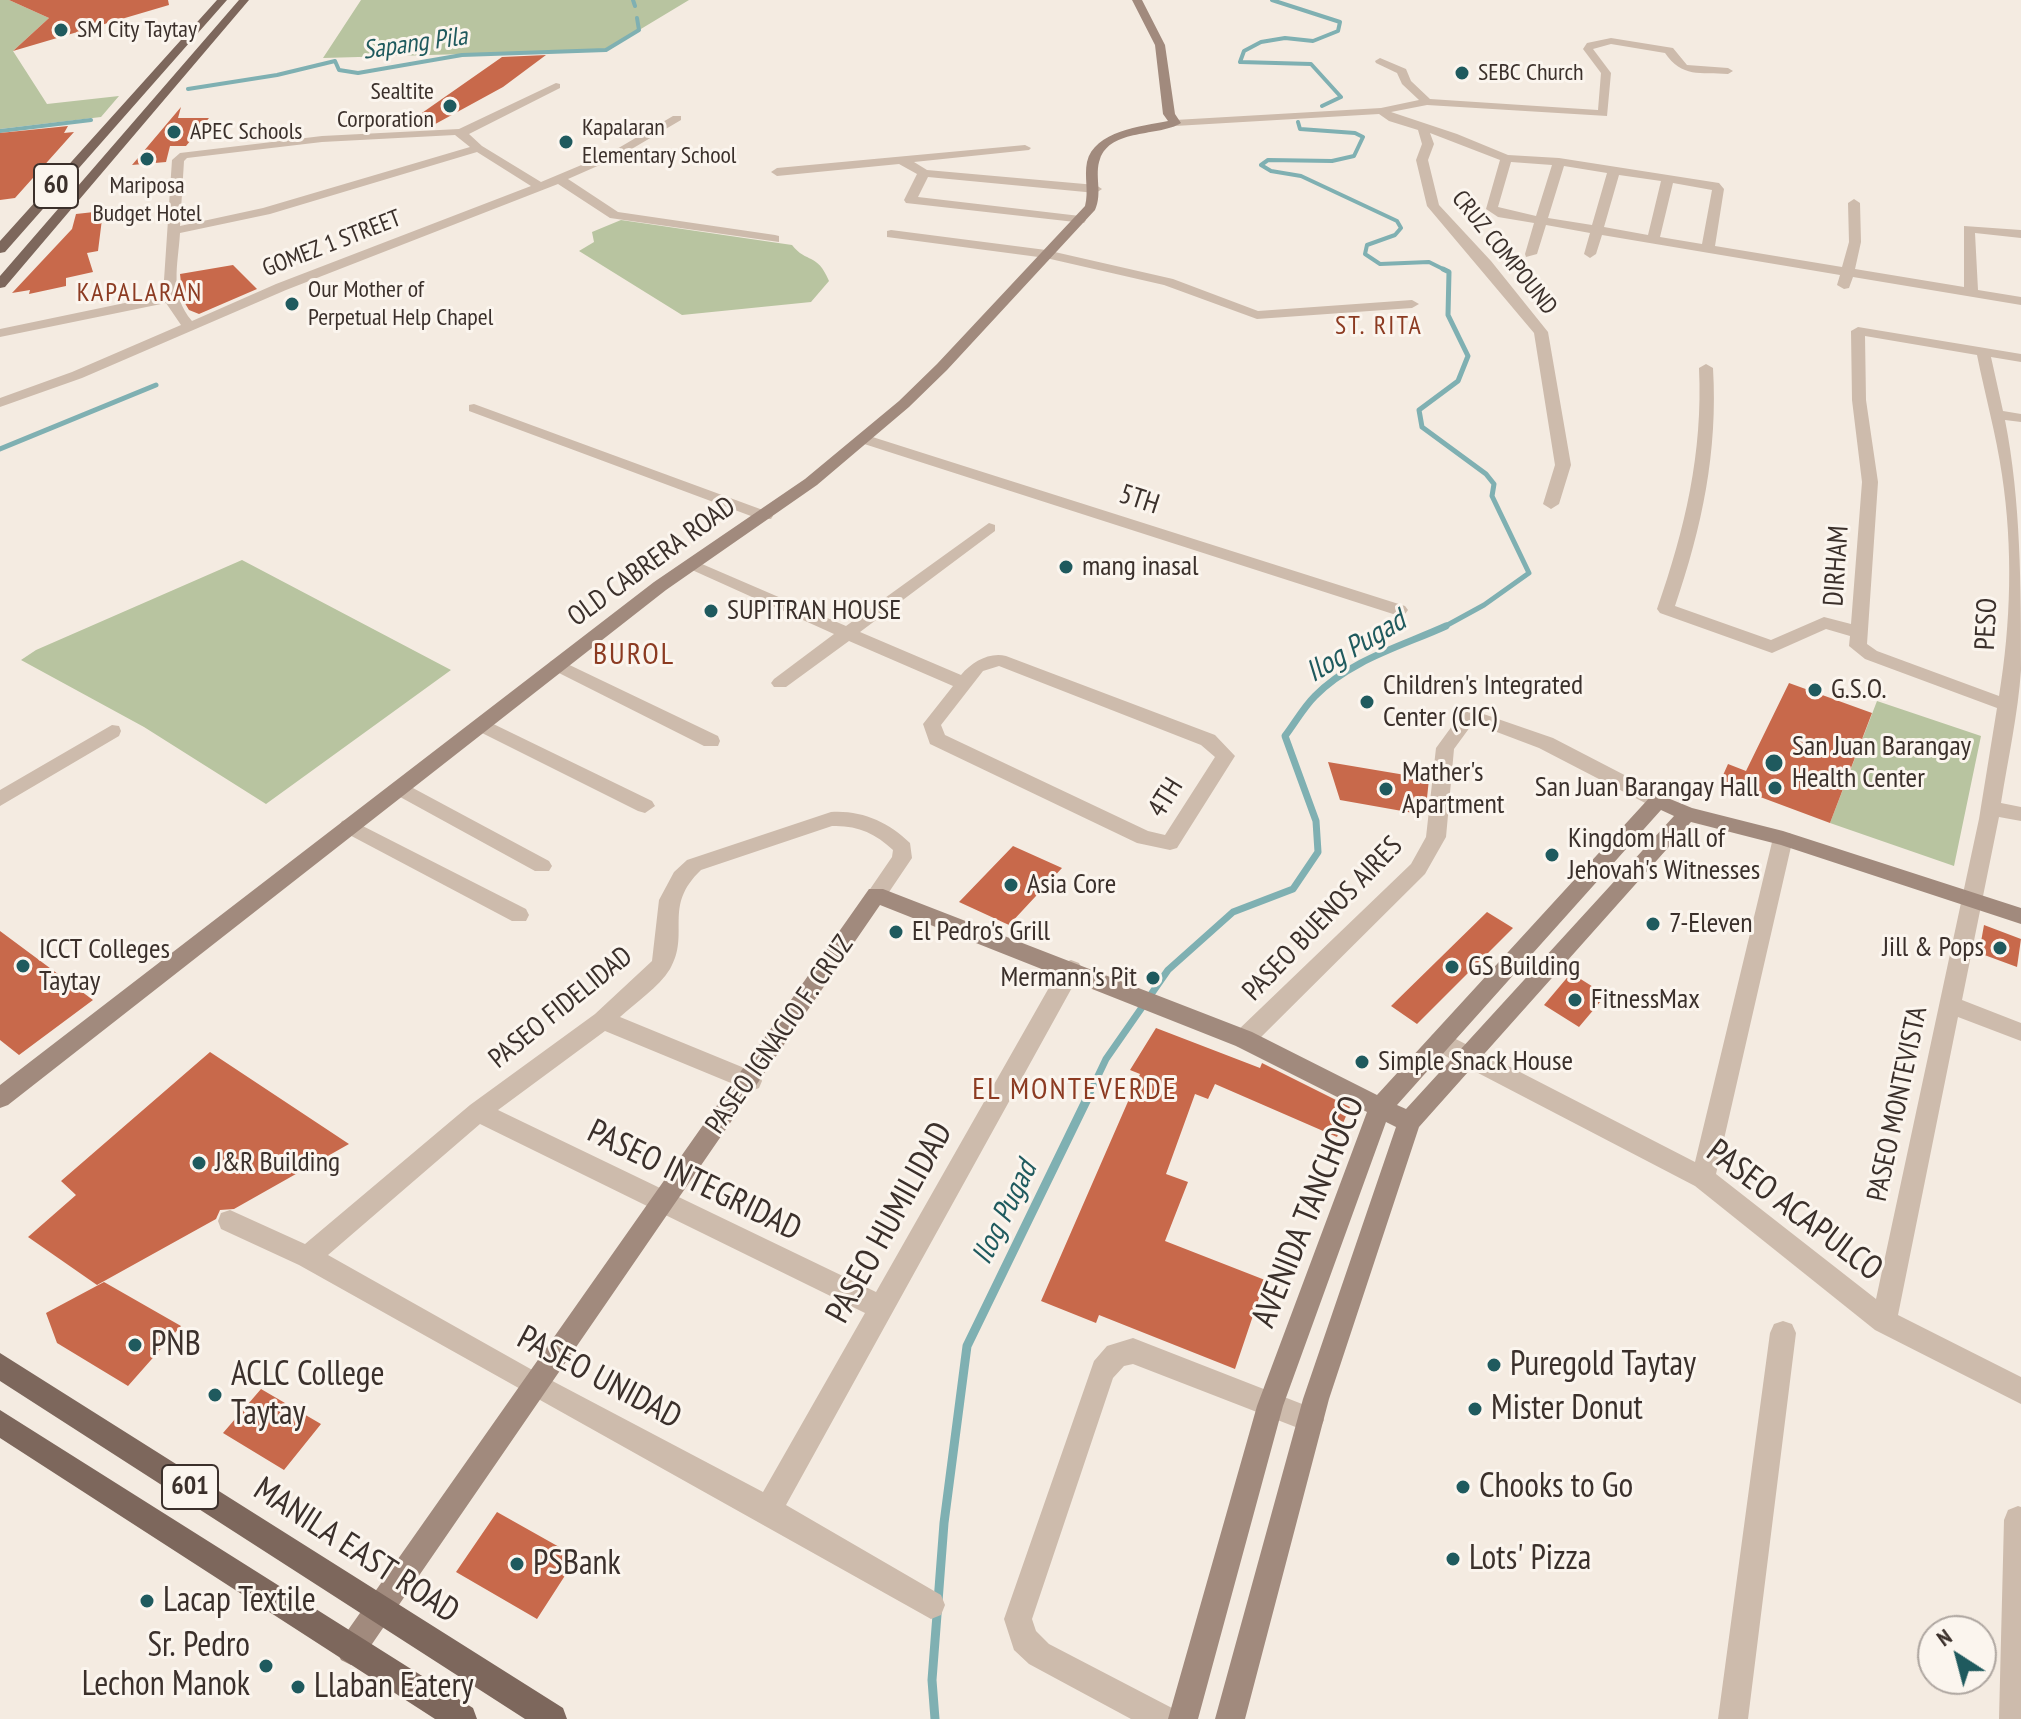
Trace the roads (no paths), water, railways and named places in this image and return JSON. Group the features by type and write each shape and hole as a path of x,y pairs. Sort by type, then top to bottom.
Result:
{"main road":[{"name":"60","path":"0,249 222,0"},
{"name":"60","path":"0,284 244,0"},
{"path":"113,122 140,122"},
{"name":"MANILA EAST ROAD","path":"0,1366 552,1719"},
{"name":"601","path":"0,1423 462,1719"}],"street":[{"path":"1137,0 1160,45 1169,114 1175,123 1381,111 1427,102 1603,114 1606,73 1588,49 1591,45 1611,41 1669,50 1679,65 1685,68 1728,71"},
{"path":"1380,61 1402,71 1406,82 1427,102"},
{"path":"189,326 170,298 178,160 194,152 322,139 461,133 556,86"},
{"path":"1381,111 1393,119 1422,125 1506,158 1614,170 1718,189 1708,249"},
{"name":"GOMEZ 1 STREET","path":"0,403 77,375 189,326 559,179 614,155 677,118"},
{"name":"OLD CABRERA ROAD","path":"0,1098 557,665 689,565 765,516 863,439 942,367 1091,207 1096,189 1092,162 1096,152 1113,139 1175,123"},
{"name":"CRUZ COMPOUND","path":"1422,125 1428,144 1422,160 1433,206 1486,264 1541,332 1563,465 1551,504"},
{"path":"461,133 478,148 540,186"},
{"path":"174,231 266,211 478,148"},
{"path":"777,172 1025,148"},
{"path":"1506,158 1492,209 1539,221 1708,249 1845,279 1971,291 2021,301"},
{"path":"899,159 924,173 1096,189"},
{"path":"1531,254 1559,162"},
{"path":"1590,254 1614,170"},
{"path":"924,173 910,200 1080,220"},
{"path":"559,179 614,215 775,239"},
{"path":"1653,240 1668,179"},
{"path":"1845,279 1855,242 1854,203"},
{"path":"1971,291 1968,229 2021,234"},
{"path":"891,234 1046,254 1168,282 1257,315 1412,304"},
{"path":"0,333 170,298"},
{"name":"DIRHAM","path":"1983,351 1858,331 1859,400 1870,482 1858,646 1871,655 2011,713"},
{"path":"1983,351 2021,358"},
{"name":"PESO","path":"1971,900 2011,713 2017,639 2016,477 1996,414 1983,351"},
{"path":"1706,368 1707,464 1692,534 1666,609 1772,647 1824,623 1858,632"},
{"path":"474,408 765,516"},
{"path":"1996,414 2021,418"},
{"name":"5TH","path":"863,439 1399,610"},
{"path":"780,683 989,528"},
{"path":"689,565 963,683"},
{"name":"4TH","path":"1000,660 1208,740 1226,756 1170,843 1144,838 937,739 932,724 963,683 977,667 1000,660"},
{"path":"557,665 711,741"},
{"name":"PASEO BUENOS AIRES","path":"1244,1039 1418,869 1436,837 1445,748 1469,715 1546,743 1658,801"},
{"path":"481,724 645,806"},
{"path":"0,799 112,731"},
{"path":"398,787 542,866"},
{"path":"1658,801 1687,814 1783,838 2021,916"},
{"name":"AVENIDA TANCHOCO","path":"1183,1719 1270,1406 1380,1108 1658,801"},
{"path":"1991,808 2021,814"},
{"name":"AVENIDA TANCHOCO","path":"1230,1719 1311,1420 1409,1122 1687,814"},
{"name":"PASEO FIDELIDAD","path":"308,1257 478,1112 603,1020 661,965 665,954 668,897 676,879 694,865 831,819 851,817 894,839 903,848 902,858 876,895"},
{"path":"349,826 519,915"},
{"path":"1703,1178 1783,838"},
{"path":"876,895 1244,1039 1409,1122"},
{"name":"PASEO IGNACIO F. CRUZ","path":"351,1650 661,1204 751,1081 876,895"},
{"name":"PASEO MONTEVISTA","path":"1884,1321 1971,900"},
{"name":"PASEO HUMILIDAD","path":"768,1510 1071,969"},
{"path":"1950,1005 2021,1032"},
{"path":"603,1020 751,1081"},
{"name":"PASEO ACAPULCO","path":"1440,1042 1703,1178 1884,1321 2021,1391"},
{"name":"PASEO INTEGRIDAD","path":"478,1112 661,1204 882,1308"},
{"name":"PASEO UNIDAD","path":"230,1221 308,1257 534,1385 768,1510 931,1605"},
{"path":"1733,1719 1783,1333"},
{"path":"1161,1719 1039,1654 1024,1640 1018,1619 1103,1370 1116,1355 1133,1351 1311,1420"},
{"path":"2014,1719 2018,1520"}],"waterway":[{"name":"Sapang Pila","path":"633,0 635,6"},
{"name":"Ilog Pugad","path":"1272,0 1340,22 1338,31 1313,41 1285,38 1261,42 1244,51 1240,62 1311,64 1341,97 1322,106"},
{"name":"Sapang Pila","path":"188,89 277,75 335,61 339,70 358,73 462,55 606,50 639,30 637,18"},
{"name":"Sapang Pila","path":"0,131 91,120"},
{"name":"Ilog Pugad","path":"1298,122 1300,129 1355,133 1363,137 1354,156 1332,161 1268,160 1261,165 1271,171 1301,176 1397,221 1401,228 1395,235 1367,245 1365,254 1380,264 1429,262 1449,272 1448,315 1468,356 1458,381 1419,410 1422,427 1486,474 1494,484 1492,496 1529,573 1484,605 1445,627"},
{"path":"0,449 156,385"},
{"name":"Ilog Pugad","path":"1087,1099 1106,1059 1168,970 1233,912 1293,889 1318,852 1316,821 1285,736 1307,705 1329,683 1360,663 1445,627"},
{"name":"Ilog Pugad","path":"935,1719 932,1680 944,1523 967,1346 1088,1097"}],"place":[{"name":"SM City Taytay","path":"61,30"},
{"name":"SEBC Church","path":"1462,73"},
{"name":"Sealtite Corporation","path":"450,106"},
{"name":"APEC Schools","path":"174,132"},
{"name":"Kapalaran Elementary School","path":"566,142"},
{"name":"Mariposa Budget Hotel","path":"147,159"},
{"name":"Our Mother of Perpetual Help Chapel","path":"292,304"},
{"name":"mang inasal","path":"1066,567"},
{"name":"SUPITRAN HOUSE","path":"711,611"},
{"name":"G.S.O.","path":"1815,690"},
{"name":"Children's Integrated Center (CIC)","path":"1367,702"},
{"name":"San Juan Barangay Health Center","path":"1774,763"},
{"name":"San Juan Barangay Hall","path":"1775,788"},
{"name":"Mather's Apartment","path":"1386,789"},
{"name":"Kingdom Hall of Jehovah's Witnesses","path":"1552,855"},
{"name":"Asia Core","path":"1011,885"},
{"name":"7-Eleven","path":"1653,924"},
{"name":"El Pedro's Grill","path":"896,932"},
{"name":"Jill & Pops","path":"2000,948"},
{"name":"ICCT Colleges Taytay","path":"23,966"},
{"name":"GS Building","path":"1452,967"},
{"name":"Mermann's Pit","path":"1153,978"},
{"name":"FitnessMax","path":"1575,1000"},
{"name":"Simple Snack House","path":"1362,1062"},
{"name":"J&R Building","path":"199,1163"},
{"name":"PNB","path":"135,1345"},
{"name":"Puregold Taytay","path":"1494,1365"},
{"name":"ACLC College Taytay","path":"215,1395"},
{"name":"Mister Donut","path":"1475,1409"},
{"name":"Chooks to Go","path":"1463,1487"},
{"name":"Lots' Pizza","path":"1453,1559"},
{"name":"PSBank","path":"517,1564"},
{"name":"Lacap Textile","path":"147,1601"},
{"name":"Sr. Pedro Lechon Manok","path":"266,1666"},
{"name":"Llaban Eatery","path":"298,1687"}],"district":[{"name":"KAPALARAN","path":"140,294"},
{"name":"ST. RITA","path":"1379,327"},
{"name":"BUROL","path":"634,655"},
{"name":"EL MONTEVERDE","path":"1075,1090"}]}
